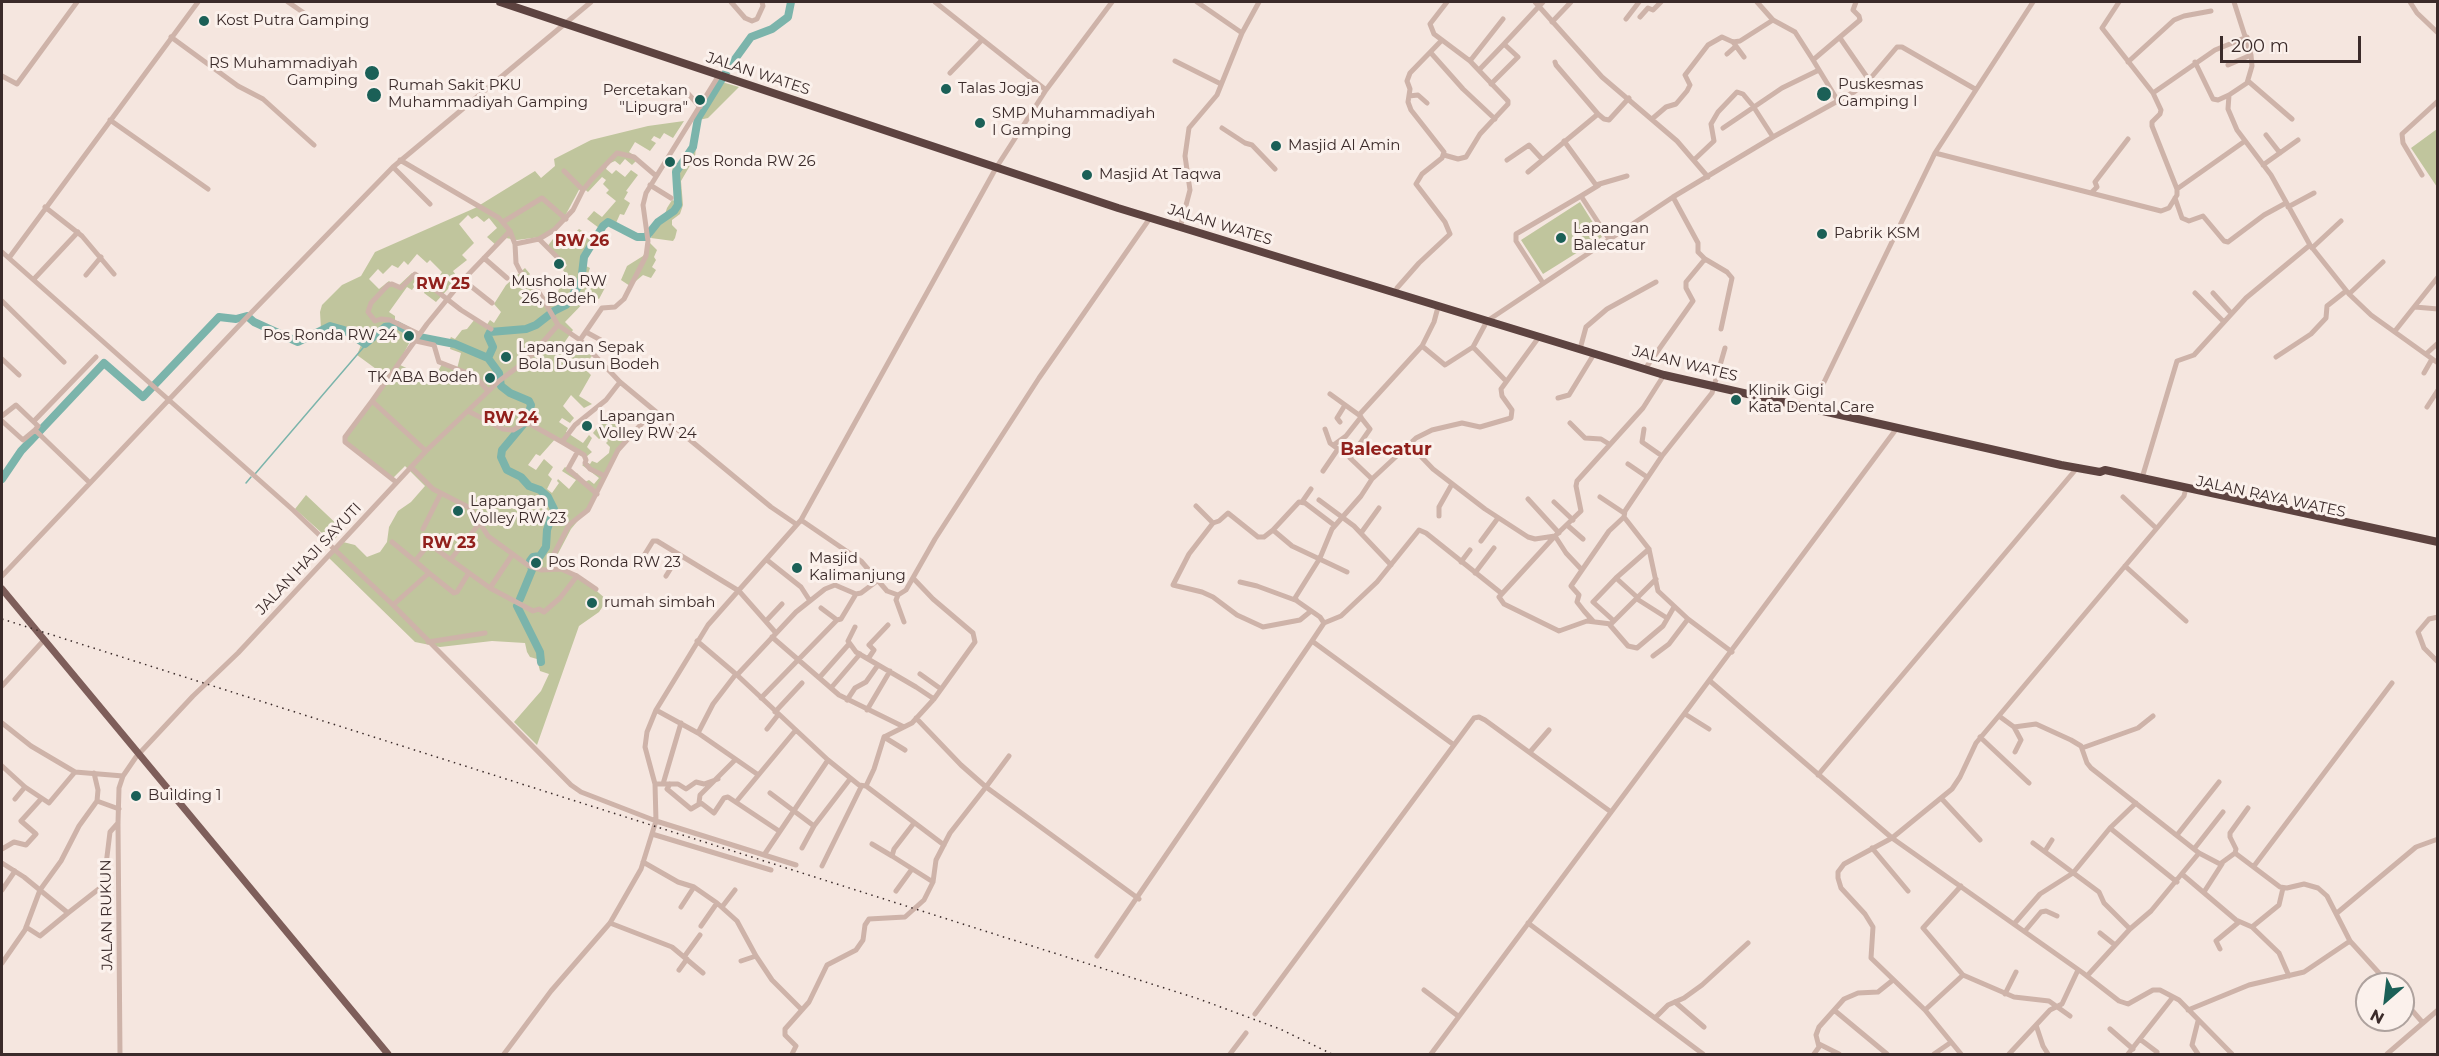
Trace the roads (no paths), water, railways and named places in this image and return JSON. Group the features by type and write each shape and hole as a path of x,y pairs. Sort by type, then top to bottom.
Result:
{"highway":[{"name":"JALAN WATES","path":"500,2 1180,228 1438,307 1664,375 1943,439"},
{"name":"JALAN RAYA WATES","path":"1943,439 2100,472 2103,475 2438,542"},
{"name":"JALAN RAYA WATES","path":"2100,472 2105,470 2142,478 2438,547"}],"main road":[{"path":"2,590 388,1054"}],"street":[{"path":"2,76 17,84 77,2"},
{"path":"9,258 198,2"},
{"path":"288,2 304,13"},
{"path":"2,576 250,314 400,160 591,2"},
{"path":"731,2 745,18 752,21 757,19 763,6 762,2"},
{"path":"935,2 1046,90"},
{"path":"504,1054 551,991 610,923 643,862 656,821 655,784 645,747 647,732 656,710 708,625 798,522 996,168 1046,90 1112,2"},
{"path":"1197,2 1242,33"},
{"path":"1180,228 1190,190 1185,156 1189,128 1216,97 1242,33 1259,2"},
{"path":"1442,40 1410,73 1407,81 1410,89 1409,96 1411,110 1439,144 1444,155 1458,159 1466,156 1480,134 1509,104 1470,61 1442,40 1434,34 1430,24 1447,2"},
{"path":"1552,22 1571,2"},
{"path":"1626,18 1639,2 1653,10 1661,2"},
{"path":"1757,2 1773,20 1792,29 1838,100"},
{"path":"1813,60 1860,20 1853,10 1856,2"},
{"path":"1811,409 1935,153 2032,2"},
{"path":"1935,153 2161,211 2169,208 2177,189 2152,126 2161,112 2153,93 2102,28 2119,2"},
{"path":"2195,62 2213,99 2218,100 2229,95 2242,88 2248,81 2252,56 2234,2"},
{"path":"2410,2 2417,13 2438,33"},
{"path":"1479,70 1539,3 1552,22 1602,77 1629,98 1695,159 1708,177"},
{"path":"1640,17 1648,8"},
{"path":"2128,62 2174,20 2211,11"},
{"path":"1470,61 1503,19"},
{"path":"1727,54 1735,44 1773,20"},
{"path":"171,36 238,86 262,99 314,145"},
{"path":"1652,119 1666,107 1676,104 1687,92 1690,85 1684,75 1708,45 1722,37 1735,44 1744,57"},
{"path":"2153,93 2195,62 2247,37"},
{"path":"1840,38 1869,80"},
{"path":"950,73 982,40"},
{"path":"1491,84 1518,57 1504,44"},
{"path":"1422,346 1445,365 1473,347 1487,321 1673,197 1869,80 1893,50 1899,46 1975,89"},
{"path":"1431,53 1463,89 1495,119"},
{"path":"2228,65 2252,56"},
{"path":"1175,61 1221,84"},
{"path":"1555,62 1604,119 1609,120 1629,98"},
{"path":"1723,128 1753,106 1819,70"},
{"path":"580,340 602,308 615,307 624,299 646,256 647,236 642,205 650,185 721,76"},
{"path":"2248,81 2292,119"},
{"path":"684,89 700,107"},
{"path":"1695,159 1713,143 1711,124 1718,112 1737,92 1743,94 1753,106 1773,137"},
{"path":"1409,96 1418,95 1427,103"},
{"path":"2229,95 2228,109 2232,120 2263,165 2311,247 2348,292 2372,315 2435,361 2424,373"},
{"path":"2422,175 2403,143 2402,134 2438,101"},
{"path":"1528,172 1598,114"},
{"path":"110,120 208,189"},
{"path":"1222,128 1252,145 1275,169"},
{"path":"2266,135 2280,153"},
{"path":"2092,192 2096,188 2095,182 2128,139"},
{"path":"2263,165 2298,140"},
{"path":"1564,141 1593,182 1599,185"},
{"path":"2177,189 2245,141"},
{"path":"1507,160 1529,145 1542,159"},
{"path":"515,243 539,239 554,230 576,206 583,190 617,153 634,157 655,175"},
{"path":"1396,293 1397,288 1419,263 1450,234 1445,222 1416,184 1422,174 1444,155"},
{"path":"400,160 503,222 515,243 516,263 520,272 540,294 558,326 580,340 620,382 771,507 861,561 887,591 898,595"},
{"path":"393,167 430,204"},
{"path":"564,171 583,190"},
{"path":"1543,283 1515,237 1599,185 1627,176"},
{"path":"650,185 671,198"},
{"path":"2175,198 2182,218 2189,221 2203,216 2224,241 2228,242 2264,215 2314,193"},
{"path":"1581,196 1609,239"},
{"path":"1673,197 1698,243 1698,252 1705,259 1728,272 1732,278 1721,329"},
{"path":"503,222 542,198 566,219"},
{"path":"45,207 78,231 114,274"},
{"path":"904,622 897,601 898,595 906,590 926,554 1039,378 1150,218"},
{"path":"2142,478 2175,363 2194,355 2246,298 2341,221"},
{"path":"34,279 78,231"},
{"path":"396,482 345,442 345,437 447,299 510,231"},
{"path":"539,239 558,258"},
{"path":"2,252 257,477 393,605 571,785 581,792 656,821 796,865"},
{"path":"86,275 101,258"},
{"path":"484,258 507,278"},
{"path":"1645,369 1693,301 1686,288 1686,282 1705,259"},
{"path":"2276,357 2311,334 2326,318 2327,306 2348,292 2383,262"},
{"path":"488,391 472,374 439,362 434,345 390,320 375,321 369,316 368,309 388,285 392,284 401,288 415,274 491,329"},
{"path":"2395,331 2438,277"},
{"path":"463,280 492,303"},
{"path":"1580,349 1586,327 1608,309 1656,282"},
{"path":"2195,293 2223,321"},
{"path":"2213,293 2231,313"},
{"path":"2,301 63,362"},
{"path":"1323,471 1336,448 1360,416 1422,346 1434,322 1438,307"},
{"path":"2415,307 2438,309"},
{"name":"JALAN HAJI SAYUTI","path":"123,776 139,754 193,696 238,653 396,482 488,391 527,360 558,326"},
{"path":"586,332 619,350"},
{"path":"1295,600 1320,558 1335,525 1372,479 1416,438 1432,430 1462,423 1480,427 1508,420 1512,416 1512,410 1500,393 1506,381 1539,337"},
{"path":"2426,354 2438,343"},
{"path":"1473,347 1506,381"},
{"path":"1593,621 1578,602 1579,595 1571,588 1571,584 1609,531 1624,515 1662,456 1715,387 1725,348"},
{"path":"1558,398 1569,395 1594,354"},
{"path":"34,422 96,357"},
{"path":"2,359 19,375"},
{"path":"1656,579 1612,623 1593,621 1563,631 1555,631 1504,604 1499,597 1581,511 1577,481 1643,408 1664,375"},
{"path":"562,442 575,425 606,400 620,382"},
{"path":"2427,407 2438,390"},
{"path":"1330,394 1360,416 1371,430 1350,458"},
{"path":"372,402 426,451"},
{"path":"2,416 16,405 38,426 37,431 90,483"},
{"path":"1340,422 1337,418 1345,405"},
{"path":"554,569 554,554 570,525 588,510 618,450 654,410"},
{"path":"468,411 503,429 513,430 524,423 578,452 585,458 585,463 590,469 605,476"},
{"path":"2,421 23,440 37,431"},
{"path":"1570,423 1586,438 1600,439 1609,444"},
{"path":"1431,1054 1897,428"},
{"path":"1325,429 1330,443 1372,479"},
{"path":"1644,429 1642,442 1662,456"},
{"path":"1409,444 1433,469 1452,484 1498,518 1532,539 1557,535"},
{"path":"578,452 568,469 597,494"},
{"path":"1628,464 1647,477"},
{"path":"411,467 441,494 470,508 488,536 512,555 536,570 561,569 577,576 596,590"},
{"path":"1818,775 2078,468"},
{"path":"1439,516 1440,507 1452,484"},
{"path":"1311,489 1302,502 1296,504 1264,537 1258,537 1227,513 1217,523 1213,523 1182,564 1173,585 1202,591 1237,615 1263,627 1300,620 1311,611"},
{"path":"1961,1054 1925,1011 1871,958 1873,931 1870,921 1841,888 1838,878 1841,866 1892,838 1957,783 1980,737 2186,490"},
{"path":"423,529 441,494"},
{"path":"1599,497 1624,515 1649,549 1658,591 1688,619 1732,652"},
{"path":"2123,497 2156,528"},
{"path":"1528,499 1557,535 1566,553 1582,570"},
{"path":"1319,500 1361,533 1391,565"},
{"path":"1302,502 1335,525"},
{"path":"1554,502 1573,520"},
{"path":"1196,506 1213,523"},
{"path":"1361,533 1379,508"},
{"path":"1481,541 1498,518"},
{"path":"451,559 479,524"},
{"path":"1568,525 1583,539"},
{"path":"1273,530 1292,546 1347,572"},
{"path":"1097,956 1324,623 1341,616 1377,582 1417,531 1421,530 1501,593"},
{"path":"640,562 655,540 739,591 766,621 774,635 831,688 847,700 904,727"},
{"path":"392,542 453,593 457,592 468,574"},
{"path":"415,561 429,544 468,574 533,611 539,609 544,612 560,598 577,576"},
{"path":"1475,573 1494,548"},
{"path":"1649,549 1593,602 1612,623 1618,636 1635,649 1656,633 1674,607"},
{"path":"1461,562 1470,550"},
{"path":"490,588 512,555"},
{"path":"666,576 679,555"},
{"path":"767,560 810,601"},
{"path":"2124,566 2186,621"},
{"path":"393,605 429,573"},
{"path":"822,866 874,769 884,736 904,727 916,718 934,699 972,647 975,637 913,578"},
{"path":"1616,578 1638,598 1667,618"},
{"path":"698,733 713,704 736,674 796,612 830,586 835,585 856,594 877,581"},
{"path":"1240,582 1295,600 1320,617 1324,623"},
{"path":"761,698 837,620 844,616 856,594"},
{"path":"766,621 782,604"},
{"path":"821,608 837,620"},
{"path":"2438,617 2429,619 2418,632 2424,648 2438,662"},
{"path":"1653,656 1669,644 1688,619"},
{"path":"868,659 874,650 869,645 888,625"},
{"path":"855,627 848,637 849,645 934,699"},
{"path":"428,642 485,633"},
{"path":"2,686 44,640"},
{"path":"697,641 850,779 864,786 944,844"},
{"path":"1312,641 1454,745"},
{"path":"819,678 849,645"},
{"path":"831,688 860,654"},
{"path":"847,700 853,690 866,682 878,665"},
{"path":"867,710 890,671"},
{"path":"920,674 941,689"},
{"path":"1710,681 1892,838 2123,1003 2132,1002 2156,989 2174,997 2232,1054"},
{"path":"767,729 802,683"},
{"path":"2254,866 2392,683"},
{"path":"656,710 698,733 758,774"},
{"path":"1685,714 1709,729"},
{"path":"1999,716 2014,727 2021,740 2015,752"},
{"path":"2082,748 2138,729 2153,716"},
{"path":"1255,1014 1471,721 1479,717 1611,812"},
{"path":"916,718 961,765 986,787 1138,899"},
{"path":"2,723 31,746 75,772 123,776"},
{"path":"681,723 666,784 667,789 688,807 692,809 699,803 700,795 735,760"},
{"path":"2014,727 2036,724 2072,740 2082,748 2091,768 2197,851 2217,864 2222,864"},
{"path":"1530,752 1549,730"},
{"path":"736,802 795,731"},
{"path":"884,736 905,750"},
{"path":"1980,737 2030,783"},
{"path":"792,1054 796,1046 785,1035 784,1029 809,1002 827,965 842,956 851,954 860,945 865,935 867,920 905,917 924,900 933,882 936,860 958,820 1009,756"},
{"path":"764,855 828,760"},
{"path":"2,766 47,803 53,801 75,772"},
{"path":"2,963 26,927 40,891 61,861 79,826 97,801 98,790 94,773"},
{"name":"JALAN RUKUN","path":"120,1054 118,823 119,788 123,776"},
{"path":"655,784 678,784 686,789 696,782 704,784 718,779"},
{"path":"802,848 814,826 850,779"},
{"path":"2177,835 2218,782"},
{"path":"15,799 25,787"},
{"path":"770,794 814,826"},
{"path":"699,803 705,805 713,813 724,798 728,797 779,831"},
{"path":"1941,798 1980,840"},
{"path":"2,849 14,842 26,845 36,834 21,821 41,799"},
{"path":"97,801 119,809"},
{"path":"2014,924 2040,894 2073,873 2110,828 2136,803"},
{"path":"2204,892 2222,864 2235,853 2236,849 2230,832 2248,808"},
{"path":"2087,976 2183,875 2223,812"},
{"path":"26,927 40,936 100,888 104,881 110,832 118,823"},
{"path":"892,856 894,849 914,823"},
{"path":"2110,828 2177,882"},
{"path":"652,834 771,870"},
{"path":"2337,913 2415,847 2438,839"},
{"path":"2045,851 2052,840"},
{"path":"2033,843 2099,892 2104,903 2130,929"},
{"path":"872,844 933,882"},
{"path":"1872,848 1908,891"},
{"path":"2235,853 2283,888 2304,884 2318,888 2327,896 2350,941 2378,972"},
{"path":"643,862 678,882 694,887 720,905 737,921 772,980 802,1010"},
{"path":"2,863 68,914"},
{"path":"896,891 912,869"},
{"path":"2,890 15,872"},
{"path":"2183,875 2239,922 2252,927 2279,953 2289,976"},
{"path":"1961,886 1923,928 1963,975 2014,997 2045,1000 2070,1016"},
{"path":"681,907 694,887"},
{"path":"2252,927 2279,905 2283,888"},
{"path":"700,926 735,890"},
{"path":"2025,932 2044,911 2057,916"},
{"path":"2220,949 2216,941 2239,922"},
{"path":"610,923 660,941 703,973"},
{"path":"1528,923 1703,1054"},
{"path":"2100,933 2115,945"},
{"path":"680,970 700,935"},
{"path":"2188,1010 2248,984 2304,972 2350,941"},
{"path":"1655,1018 1702,985 1748,943"},
{"path":"741,961 756,956"},
{"path":"2009,1054 2050,1010 2064,1001 2078,970"},
{"path":"2005,994 2016,972"},
{"path":"1925,1011 1963,975"},
{"path":"1839,1054 1820,1044 1816,1035 1819,1027 1851,995 1878,992 1893,980"},
{"path":"1424,990 1458,1016"},
{"path":"2127,1054 2141,1040 2174,997"},
{"path":"1675,1002 1704,1027"},
{"path":"1834,1010 1887,1054"},
{"path":"2386,1054 2438,1010"},
{"path":"2415,1013 2424,1023"},
{"path":"2198,1021 2192,1046 2198,1054"},
{"path":"2036,1025 2043,1047 2048,1054"},
{"path":"2110,1029 2133,1049"},
{"path":"1230,1054 1246,1033"},
{"path":"2141,1040 2157,1052"},
{"path":"1934,1054 1950,1043"},
{"path":"1814,1054 1820,1044"}],"waterway":[{"path":"520,599 532,570 530,561 533,557 540,556 546,547 547,530 554,509 548,497 540,490 529,486 521,477 507,470 501,457 502,450 527,420 531,405 529,401 510,393 501,386 499,373 488,358 493,347 488,336 490,332 526,329 566,305 581,282 584,257 603,226 608,222 637,237 646,237 658,222 674,211 678,205 676,172 693,147 698,118 751,37 772,29 788,17 791,2"},
{"path":"2,479 21,451 104,363 143,397 219,317 236,319 247,316 254,322 298,342 330,326 344,330 365,344 385,327 397,325 419,337 455,344 488,358"},
{"path":"255,474 368,342"},
{"path":"246,483 251,477"},
{"path":"517,606 540,652 541,662"}],"railway":[{"path":"2,619 1199,999 1280,1029 1332,1054"}],"place":[{"name":"Kost Putra Gamping","path":"204,21"},
{"name":"RS Muhammadiyah Gamping","path":"372,73"},
{"name":"Talas Jogja","path":"946,89"},
{"name":"Puskesmas Gamping I","path":"1824,94"},
{"name":"Rumah Sakit PKU Muhammadiyah Gamping","path":"374,95"},
{"name":"Percetakan \"Lipugra\"","path":"700,100"},
{"name":"SMP Muhammadiyah I Gamping","path":"980,123"},
{"name":"Masjid Al Amin","path":"1276,146"},
{"name":"Pos Ronda RW 26","path":"670,162"},
{"name":"Masjid At Taqwa","path":"1087,175"},
{"name":"Pabrik KSM","path":"1822,234"},
{"name":"Lapangan Balecatur","path":"1561,238"},
{"name":"Mushola RW 26, Bodeh","path":"559,264"},
{"name":"Pos Ronda RW 24","path":"409,336"},
{"name":"Lapangan Sepak Bola Dusun Bodeh","path":"506,357"},
{"name":"TK ABA Bodeh","path":"490,378"},
{"name":"Klinik Gigi Kata Dental Care","path":"1736,400"},
{"name":"Lapangan Volley RW 24","path":"587,426"},
{"name":"Lapangan Volley RW 23","path":"458,511"},
{"name":"Pos Ronda RW 23","path":"536,563"},
{"name":"Masjid Kalimanjung","path":"797,568"},
{"name":"rumah simbah","path":"592,603"},
{"name":"Building 1","path":"136,796"}],"district":[{"name":"RW 26","path":"582,241"},
{"name":"RW 25","path":"443,284"},
{"name":"RW 24","path":"511,418"},
{"name":"Balecatur","path":"1386,450"},
{"name":"RW 23","path":"449,543"}]}
